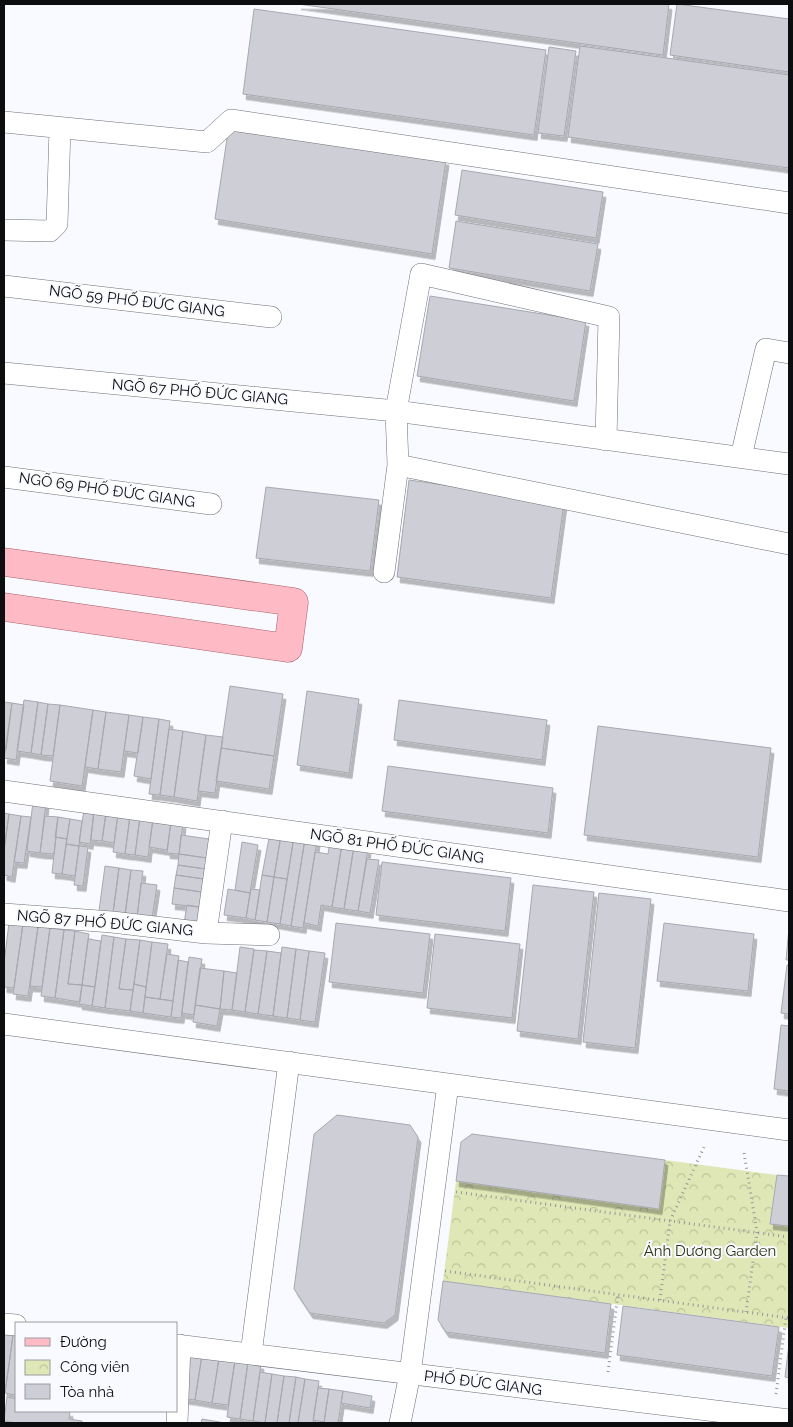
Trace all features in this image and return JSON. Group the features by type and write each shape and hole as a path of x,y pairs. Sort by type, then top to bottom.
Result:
{"main road":[{"path":"4,562 294,602 288,648 4,607"}],"street":[{"path":"4,122 207,142 231,120 789,203"},
{"path":"4,230 50,231 57,224 60,128"},
{"path":"384,572 398,465 396,411 420,274 608,317 606,440"},
{"name":"NGÕ 59 PHỐ ĐỨC GIANG","path":"4,286 271,317"},
{"path":"741,456 766,349 789,353"},
{"name":"NGÕ 67 PHỐ ĐỨC GIANG","path":"4,373 396,411 606,440 741,456 789,464"},
{"path":"398,465 789,544"},
{"name":"NGÕ 69 PHỐ ĐỨC GIANG","path":"4,476 210,504"},
{"name":"NGÕ 81 PHỐ ĐỨC GIANG","path":"4,791 789,901"},
{"path":"206,933 222,821"},
{"name":"NGÕ 87 PHỐ ĐỨC GIANG","path":"4,914 112,922 206,933 269,935"},
{"path":"4,1024 789,1130"},
{"path":"251,1354 289,1062"},
{"path":"400,1423 410,1374 448,1084"},
{"name":"PHỐ ĐỨC GIANG","path":"178,1345 789,1420"}],"path":[{"path":"660,1300 670,1221 704,1147"},
{"path":"744,1152 757,1232 746,1312"},
{"path":"448,1190 789,1237"},
{"path":"437,1270 788,1317 776,1394"},
{"path":"608,1372 618,1294"}],"green space":[{"name":"Ánh Dương Garden","path":"665,1160 777,1175 770,1224 789,1226 789,1328 443,1281 456,1181 659,1209"}],"building":[{"path":"298,4 669,4 663,55"},
{"path":"677,4 789,19 789,72 670,55"},
{"path":"254,9 546,50 534,135 243,94"},
{"path":"580,46 789,75 789,168 568,137"},
{"path":"549,47 576,51 564,136 538,133"},
{"path":"229,125 446,160 432,254 215,219"},
{"path":"462,170 603,192 596,238 455,215"},
{"path":"456,221 598,244 590,291 449,268"},
{"path":"430,296 586,321 574,401 417,376"},
{"path":"409,480 564,502 551,598 397,577"},
{"path":"266,487 379,500 370,571 256,558"},
{"path":"230,686 283,694 274,756 221,748"},
{"path":"307,691 359,699 349,773 297,765"},
{"path":"24,700 38,702 31,753 17,751"},
{"path":"399,700 547,720 542,760 394,740"},
{"path":"4,702 12,703 6,750 4,750"},
{"path":"38,702 48,704 41,755 31,753"},
{"path":"12,703 24,705 16,760 4,758"},
{"path":"48,704 60,705 53,756 41,755"},
{"path":"60,705 93,710 82,786 50,781"},
{"path":"93,710 106,712 98,769 85,767"},
{"path":"106,712 129,715 121,772 98,769"},
{"path":"129,715 143,717 138,753 124,751"},
{"path":"143,717 159,719 151,779 134,776"},
{"path":"159,719 170,721 160,795 149,794"},
{"path":"598,726 771,748 758,857 584,835"},
{"path":"169,729 183,731 174,797 160,795"},
{"path":"183,731 206,735 197,801 174,797"},
{"path":"206,735 223,737 215,793 198,791"},
{"path":"221,748 274,756 269,789 216,781"},
{"path":"388,766 553,788 548,833 382,811"},
{"path":"33,802 46,803 40,853 27,851"},
{"path":"84,810 94,811 90,844 79,842"},
{"path":"94,811 106,813 102,841 91,840"},
{"path":"4,813 9,814 4,850"},
{"path":"106,813 118,814 114,843 102,841"},
{"path":"9,814 21,816 12,877 4,875 4,850"},
{"path":"118,814 130,816 125,854 113,852"},
{"path":"21,816 31,817 24,863 14,862"},
{"path":"45,816 58,817 54,854 40,853"},
{"path":"130,816 140,817 135,855 125,854"},
{"path":"58,817 70,819 67,839 55,837"},
{"path":"140,817 153,819 148,857 135,855"},
{"path":"70,819 82,821 79,846 66,844"},
{"path":"153,819 171,822 167,850 149,847"},
{"path":"171,822 183,823 179,854 167,853"},
{"path":"270,833 281,835 274,877 262,875"},
{"path":"181,835 216,840 214,859 179,854"},
{"path":"281,835 294,837 287,879 274,877"},
{"path":"56,837 67,839 62,874 52,873"},
{"path":"294,837 305,839 291,926 280,924"},
{"path":"305,839 317,841 303,928 291,926"},
{"path":"242,842 258,845 250,893 235,890"},
{"path":"330,842 342,844 332,907 321,905 318,926 304,923 315,852 328,854"},
{"path":"66,844 79,846 75,876 62,874"},
{"path":"342,844 354,846 344,909 332,907"},
{"path":"79,846 88,847 83,886 74,885"},
{"path":"354,846 368,849 358,911 344,909"},
{"path":"179,854 214,859 212,870 178,865"},
{"path":"367,859 379,860 370,913 358,911"},
{"path":"382,862 511,878 505,931 376,915"},
{"path":"178,865 212,870 211,880 176,875"},
{"path":"105,866 119,868 113,913 99,911"},
{"path":"119,868 131,870 125,915 113,913"},
{"path":"131,870 143,871 137,917 125,915"},
{"path":"176,875 211,880 209,893 174,888"},
{"path":"262,875 274,877 267,922 255,920"},
{"path":"274,877 287,879 280,924 267,922"},
{"path":"141,883 157,885 152,919 137,917"},
{"path":"533,885 594,892 578,1039 517,1031"},
{"path":"174,888 209,893 207,908 172,904"},
{"path":"228,889 250,893 246,918 224,915"},
{"path":"251,889 260,890 255,920 246,918"},
{"path":"599,893 651,899 635,1048 583,1042"},
{"path":"187,905 207,908 205,926 184,923"},
{"path":"9,923 23,924 14,988 4,987 4,963"},
{"path":"336,923 430,934 423,993 329,982"},
{"path":"664,923 754,934 748,991 657,981"},
{"path":"23,924 38,927 28,996 13,994"},
{"path":"38,927 50,928 42,987 30,986"},
{"path":"50,928 64,930 55,998 41,996"},
{"path":"789,928 789,960 786,960"},
{"path":"64,930 75,931 68,984 82,985 80,1002 55,998"},
{"path":"75,931 89,934 82,985 68,984"},
{"path":"435,934 520,944 512,1018 427,1008"},
{"path":"102,935 114,937 105,1008 92,1006"},
{"path":"114,937 126,939 119,989 133,990 130,1011 105,1008"},
{"path":"88,939 101,941 95,987 82,985"},
{"path":"126,939 140,940 133,990 119,989"},
{"path":"140,940 152,942 146,987 134,984"},
{"path":"152,942 168,944 160,999 145,997"},
{"path":"240,947 254,949 245,1012 232,1010"},
{"path":"282,947 296,949 287,1018 273,1016"},
{"path":"296,949 309,951 300,1020 287,1018"},
{"path":"254,950 267,951 258,1014 245,1012"},
{"path":"267,951 281,953 273,1016 258,1014"},
{"path":"309,951 325,953 315,1022 300,1020"},
{"path":"167,954 179,956 173,1001 160,999"},
{"path":"189,957 202,959 194,1015 182,1013"},
{"path":"178,960 188,962 181,1018 171,1017"},
{"path":"787,965 789,965 789,1014 781,1013"},
{"path":"200,968 224,971 220,1009 195,1005"},
{"path":"224,971 237,973 232,1010 220,1009"},
{"path":"134,984 146,987 143,1013 130,1011"},
{"path":"82,985 95,987 92,1006 79,1004"},
{"path":"145,997 173,1001 171,1017 143,1013"},
{"path":"195,1005 220,1009 217,1026 193,1022"},
{"path":"781,1025 789,1026 789,1091 774,1089"},
{"path":"337,1115 410,1125 418,1137 395,1315 384,1323 310,1313 294,1289 314,1134"},
{"path":"472,1134 665,1160 659,1209 456,1181 461,1142"},
{"path":"777,1175 789,1176 789,1226 770,1224"},
{"path":"443,1281 611,1304 605,1353 446,1332 438,1320"},
{"path":"623,1306 779,1327 772,1376 617,1355"},
{"path":"4,1327 14,1328 5,1393 4,1393"},
{"path":"14,1328 15,1328 15,1395 5,1393"},
{"path":"789,1344 789,1378 785,1377"},
{"path":"186,1353 202,1355 195,1400 180,1398"},
{"path":"202,1355 219,1358 212,1403 195,1400"},
{"path":"219,1358 235,1360 228,1405 212,1403"},
{"path":"235,1360 248,1362 240,1419 227,1417"},
{"path":"248,1362 261,1364 253,1421 240,1419"},
{"path":"260,1372 272,1374 265,1423 253,1421"},
{"path":"272,1374 284,1376 277,1423 265,1423"},
{"path":"284,1376 296,1377 289,1423 277,1423"},
{"path":"296,1377 305,1379 298,1423 289,1423"},
{"path":"305,1379 319,1381 313,1423 298,1423"},
{"path":"318,1388 329,1389 324,1422 313,1420"},
{"path":"329,1389 343,1391 338,1423 324,1423"},
{"path":"343,1391 372,1396 370,1408 341,1403"},
{"path":"7,1397 15,1399 15,1412 70,1412 69,1419 82,1421 82,1423 17,1423 4,1421"},
{"path":"202,1419 225,1423 201,1423"}]}
